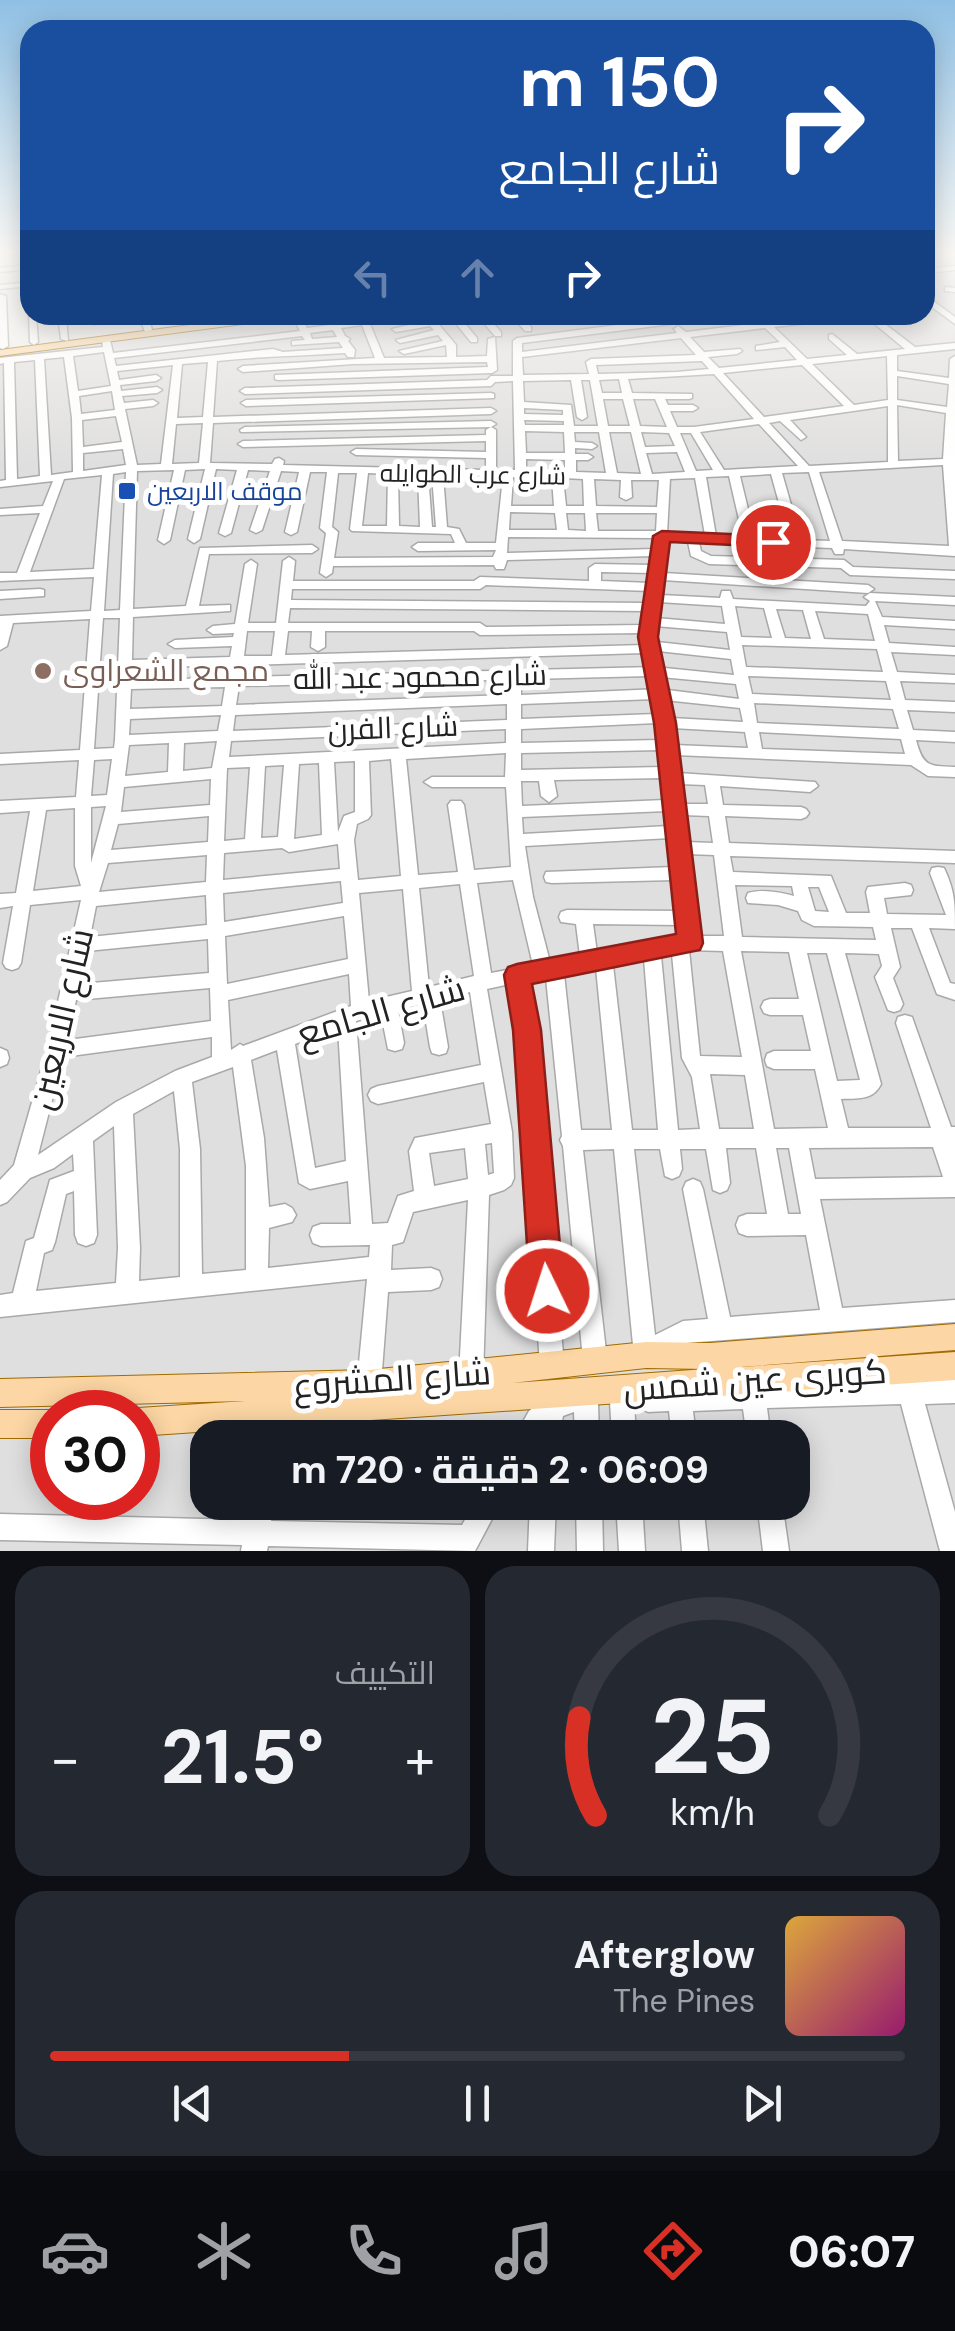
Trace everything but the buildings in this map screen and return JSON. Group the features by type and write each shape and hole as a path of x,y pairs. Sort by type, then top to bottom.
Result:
{"main road":[{"path":"2,353 34,342 66,339 105,346 148,330 181,325"},
{"path":"2,353 301,327"},
{"name":"كوبرى عين شمس","path":"646,1355 710,1356 955,1338"},
{"name":"شارع المشروع","path":"0,1393 369,1384 646,1355"},
{"name":"كوبرى عين شمس","path":"554,1400 676,1393 955,1366"},
{"name":"شارع المشروع","path":"329,1420 554,1400"},
{"name":"شارع المشروع","path":"160,1422 190,1423"},
{"path":"0,1424 30,1424"}],"street":[{"path":"1,322 6,483"},
{"path":"33,325 34,342"},
{"path":"64,325 66,339"},
{"name":"شارع الاربعين","path":"0,1195 23,1170 56,1050 90,896 112,819 122,746 132,468 111,369 96,325"},
{"path":"147,325 148,330"},
{"path":"2,353 39,356 105,346 345,325"},
{"path":"366,325 380,361"},
{"path":"373,325 399,340 468,359 491,377"},
{"path":"244,379 380,361 408,325"},
{"path":"399,340 420,325"},
{"path":"434,325 446,353"},
{"path":"459,325 469,342 468,359"},
{"path":"488,325 495,337 491,476"},
{"path":"528,325 537,332"},
{"path":"502,582 504,508 520,456 516,355 519,340 537,332 637,325"},
{"path":"674,325 810,469 848,570 955,575"},
{"path":"516,355 757,325"},
{"path":"767,325 858,423"},
{"path":"879,325 910,353"},
{"path":"286,344 301,327"},
{"path":"301,327 352,362"},
{"path":"337,327 352,362 366,567"},
{"path":"399,340 440,332"},
{"path":"832,337 854,356"},
{"path":"399,340 446,353"},
{"path":"759,348 787,344"},
{"path":"111,369 242,355 517,379 576,379 715,372 955,346"},
{"path":"639,348 647,360"},
{"path":"612,349 622,361"},
{"path":"556,350 557,367"},
{"path":"626,497 604,430 592,362 668,360 736,351"},
{"path":"892,352 893,465"},
{"path":"68,353 77,418 78,474"},
{"path":"225,533 242,466 246,404 242,355"},
{"path":"39,356 46,478"},
{"path":"194,539 207,466 213,358"},
{"path":"504,508 590,509 693,538 955,551 948,410 955,359"},
{"path":"668,360 677,375"},
{"path":"166,466 178,362"},
{"path":"244,379 352,362"},
{"path":"517,379 537,367"},
{"path":"893,372 951,381"},
{"path":"661,376 671,431 696,475 712,539"},
{"path":"246,404 354,399 491,377"},
{"path":"623,377 647,476"},
{"path":"517,379 536,390"},
{"path":"550,379 565,415 572,476"},
{"path":"519,417 586,417 576,379"},
{"path":"74,394 157,384"},
{"path":"598,396 663,396 690,406 664,408"},
{"path":"519,417 565,415 604,430 671,431 894,402 948,410"},
{"path":"77,418 153,403"},
{"path":"245,424 354,414 491,410"},
{"path":"783,418 801,437"},
{"path":"171,422 208,419 355,427 491,424"},
{"path":"694,430 728,473 755,561"},
{"path":"355,446 491,438"},
{"path":"256,530 284,443"},
{"path":"243,444 491,455"},
{"path":"78,452 126,445"},
{"path":"640,450 680,450"},
{"path":"520,456 590,451"},
{"name":"شارع عرب الطوايله","path":"6,483 166,466 491,476 665,476 948,462"},
{"path":"164,540 180,466"},
{"path":"291,532 305,469"},
{"name":"شارع الاربعين","path":"90,896 82,866 82,802 108,470"},
{"path":"333,470 326,528 332,532 327,567 480,561 532,533 563,534 592,529 662,532"},
{"path":"776,471 796,542"},
{"path":"393,473 399,536"},
{"path":"423,474 426,531"},
{"path":"437,474 442,531"},
{"path":"470,475 471,494"},
{"path":"20,594 60,476"},
{"path":"557,476 563,534"},
{"path":"588,476 592,529"},
{"path":"665,476 652,609 655,672 665,720 687,918 685,944 694,1065 701,1075 720,1183"},
{"path":"532,533 535,508"},
{"path":"0,512 48,509"},
{"path":"363,530 399,536 426,531 457,532 462,546"},
{"path":"500,549 662,532"},
{"path":"693,538 695,553 703,559 844,564"},
{"path":"418,547 520,547"},
{"path":"192,610 204,551 312,549"},
{"path":"278,660 289,561"},
{"path":"480,561 480,654"},
{"path":"563,563 566,584"},
{"path":"250,564 220,768 214,931 220,1028 254,1117 259,1219 256,1280"},
{"path":"531,564 535,583"},
{"path":"864,571 914,760"},
{"path":"0,577 98,574"},
{"path":"724,580 756,753"},
{"path":"126,664 514,653 652,609 724,580 872,604 955,625"},
{"path":"286,585 595,585 652,609 738,655 891,676 955,679"},
{"path":"0,596 40,593"},
{"path":"176,644 281,627 480,629 728,604 808,607 955,601"},
{"path":"284,604 652,609 738,655 780,642 955,650"},
{"path":"769,606 780,642"},
{"path":"808,607 819,643"},
{"path":"0,646 4,620 226,608"},
{"path":"318,648 319,626"},
{"path":"360,657 362,626"},
{"path":"403,626 403,656"},
{"path":"440,655 442,626"},
{"path":"213,630 242,632"},
{"path":"514,653 512,779 516,840 520,873 549,969 596,1360"},
{"name":"شارع محمود عبد الله","path":"126,685 655,672 738,655"},
{"path":"124,714 514,697 660,695 955,707"},
{"name":"شارع الفرن","path":"0,759 86,754 177,737 514,723 665,720 955,737"},
{"path":"175,778 177,737"},
{"path":"0,826 2,807 82,802 220,768 326,758 513,748 668,747 914,760 928,770 955,772"},
{"path":"456,751 458,779"},
{"path":"398,754 409,882 425,995 439,1047"},
{"path":"102,858 286,842 290,846 342,833 364,815 362,756"},
{"path":"326,758 353,908 358,965 354,1014 358,1169 380,1274 369,1384"},
{"path":"286,842 292,760"},
{"path":"252,845 258,762"},
{"path":"580,774 583,794"},
{"path":"432,782 458,779 472,784 580,774 671,775 810,786"},
{"path":"546,775 549,796"},
{"path":"712,780 732,941 780,1224"},
{"path":"12,963 39,804"},
{"path":"321,1235 397,1233 405,1204 488,1186 506,1173 456,804"},
{"path":"514,812 673,807 801,814"},
{"path":"112,819 218,810"},
{"path":"516,840 677,840 722,850 955,857"},
{"path":"0,901 350,881 409,882 520,873"},
{"path":"552,877 681,873"},
{"path":"754,898 778,898 810,913 840,920 955,918 938,873"},
{"path":"726,878 827,882 840,920"},
{"path":"798,880 810,913"},
{"path":"894,1004 884,977 891,967 874,892 904,890"},
{"path":"79,945 214,931 353,908"},
{"path":"646,1355 624,1140 598,960 575,917 687,918"},
{"path":"918,921 943,989 955,992"},
{"name":"شارع الجامع","path":"23,1170 47,1161 123,1110 182,1077 388,1004 685,944 732,941 888,947"},
{"path":"796,944 840,1137"},
{"path":"830,1090 866,1089 872,1084 834,946"},
{"path":"652,949 672,1169"},
{"path":"69,993 218,987 358,965"},
{"path":"517,975 527,1030 552,1366"},
{"path":"388,1004 395,1043"},
{"path":"770,1007 810,1007"},
{"path":"807,1189 955,1185 946,1137 904,1023"},
{"path":"56,1050 220,1028"},
{"path":"285,1038 306,1176 310,1179 358,1169"},
{"path":"774,1060 823,1060"},
{"path":"694,1065 752,1066"},
{"path":"378,1095 492,1072"},
{"path":"182,1077 190,1149 190,1287"},
{"path":"123,1110 130,1248 127,1293"},
{"path":"425,1198 420,1148 502,1132"},
{"path":"83,1136 86,1235"},
{"path":"472,1376 488,1186 474,1136"},
{"path":"570,1140 946,1137"},
{"path":"797,1138 832,1320"},
{"path":"11,1305 56,1205 57,1188 84,1178"},
{"path":"693,1189 721,1328"},
{"path":"259,1219 285,1215"},
{"path":"747,1225 814,1224"},
{"path":"11,1305 256,1280 380,1274 431,1279"},
{"name":"شارع المشروع","path":"646,1355 684,1332 955,1311"},
{"name":"شارع المشروع","path":"554,1400 622,1401 676,1393 753,1397 955,1391"},
{"path":"910,1392 953,1551"},
{"path":"676,1393 681,1420"},
{"path":"753,1397 756,1420"},
{"path":"536,1420 554,1400"},
{"path":"550,1420 554,1400"},
{"path":"622,1401 623,1420"},
{"path":"586,1402 586,1420"},
{"path":"0,1527 255,1542 465,1545 479,1520"},
{"path":"541,1551 542,1520"},
{"path":"589,1520 590,1551"},
{"path":"630,1520 632,1551"},
{"path":"692,1520 695,1551"},
{"path":"772,1520 776,1551"}],"shaded area":[{"path":"955,322 955,1551 0,1551 0,351 200,325"}],"place":[{"name":"موقف الاربعين","path":"127,491"},
{"name":"مجمع الشعراوى","path":"43,671"}],"route":[{"path":"547,1291 527,1030 517,975 690,943 665,723 648,637 662,536 773,542"}]}
